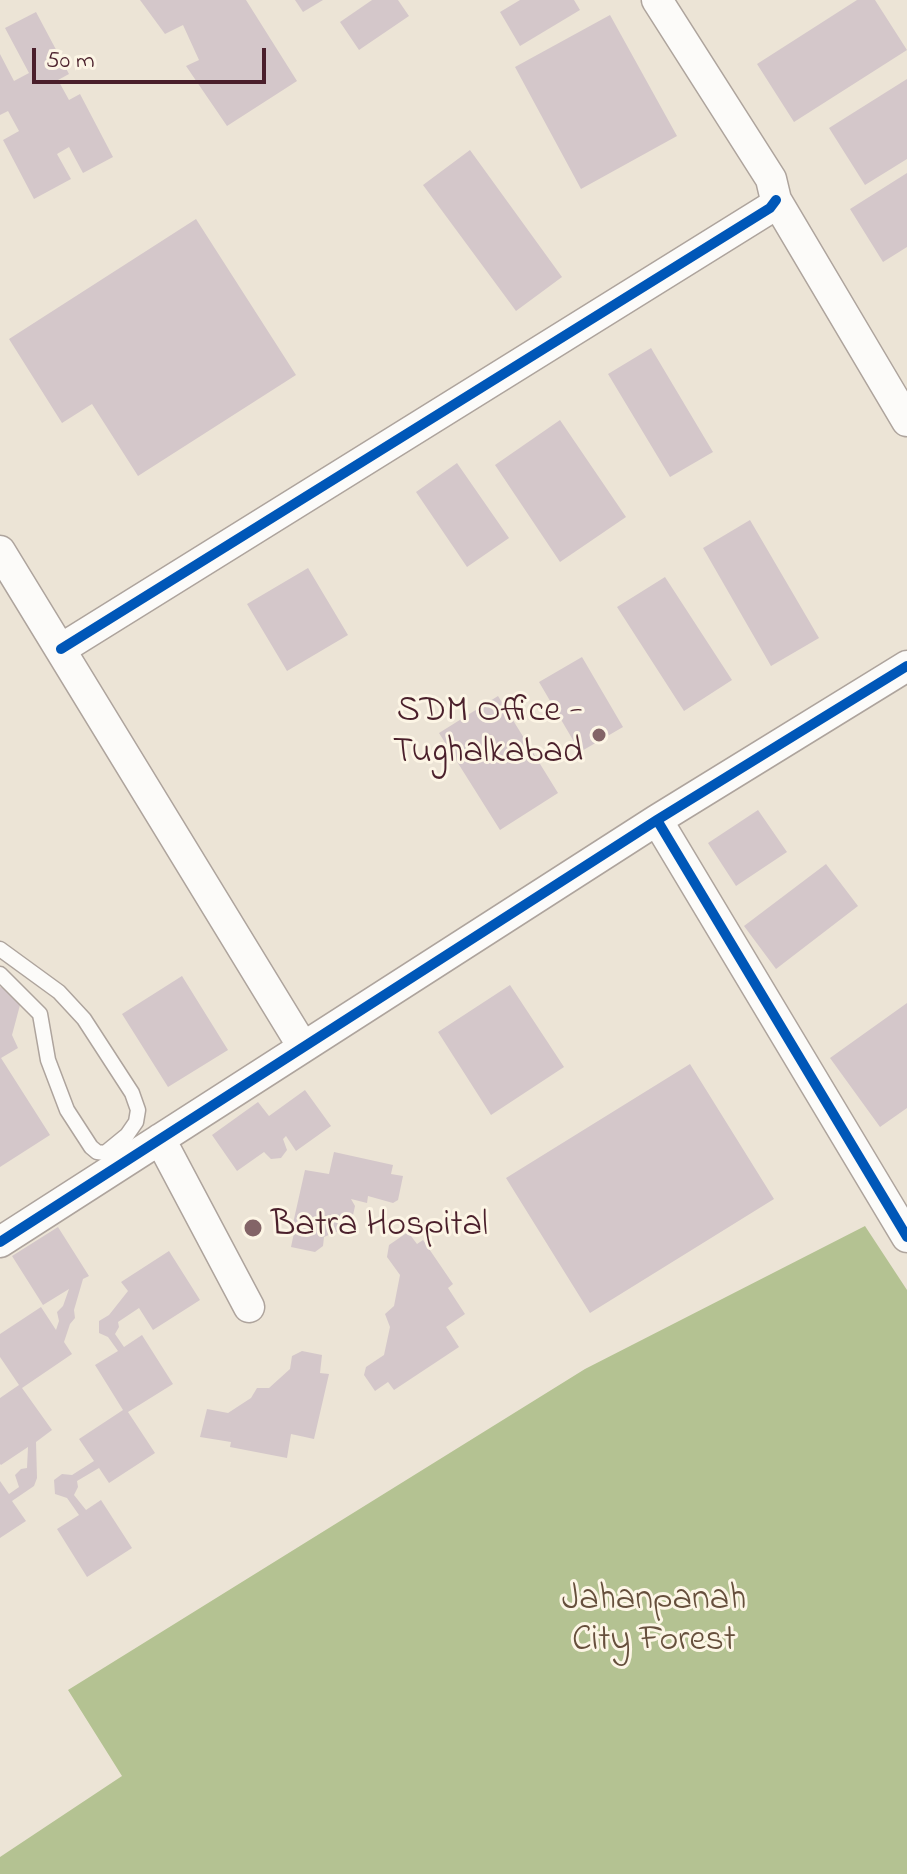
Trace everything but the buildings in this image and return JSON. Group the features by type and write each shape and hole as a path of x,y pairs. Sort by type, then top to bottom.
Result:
{"street":[{"path":"657,0 771,179 776,200 907,421"},
{"path":"61,649 770,208 776,200"},
{"path":"0,551 303,1047"},
{"path":"0,1242 657,820 907,666"},
{"path":"657,820 907,1237"},
{"path":"160,1139 249,1307"}],"lane":[{"path":"0,949 59,992 84,1019 132,1093 138,1110 136,1122 127,1135 105,1153 91,1147 67,1110 48,1060 40,1014 0,974"}],"green space":[{"name":"Jahanpanah City Forest","path":"865,1226 907,1290 907,1874 0,1874 0,1857 122,1776 68,1690 585,1369"}],"cycle path":[{"path":"61,649 770,208 776,200"},
{"path":"0,1242 657,820 907,666"},
{"path":"657,820 907,1237"}],"place":[{"name":"SDM Office - Tughalkabad","path":"599,735"},
{"name":"Batra Hospital","path":"253,1228"}]}
